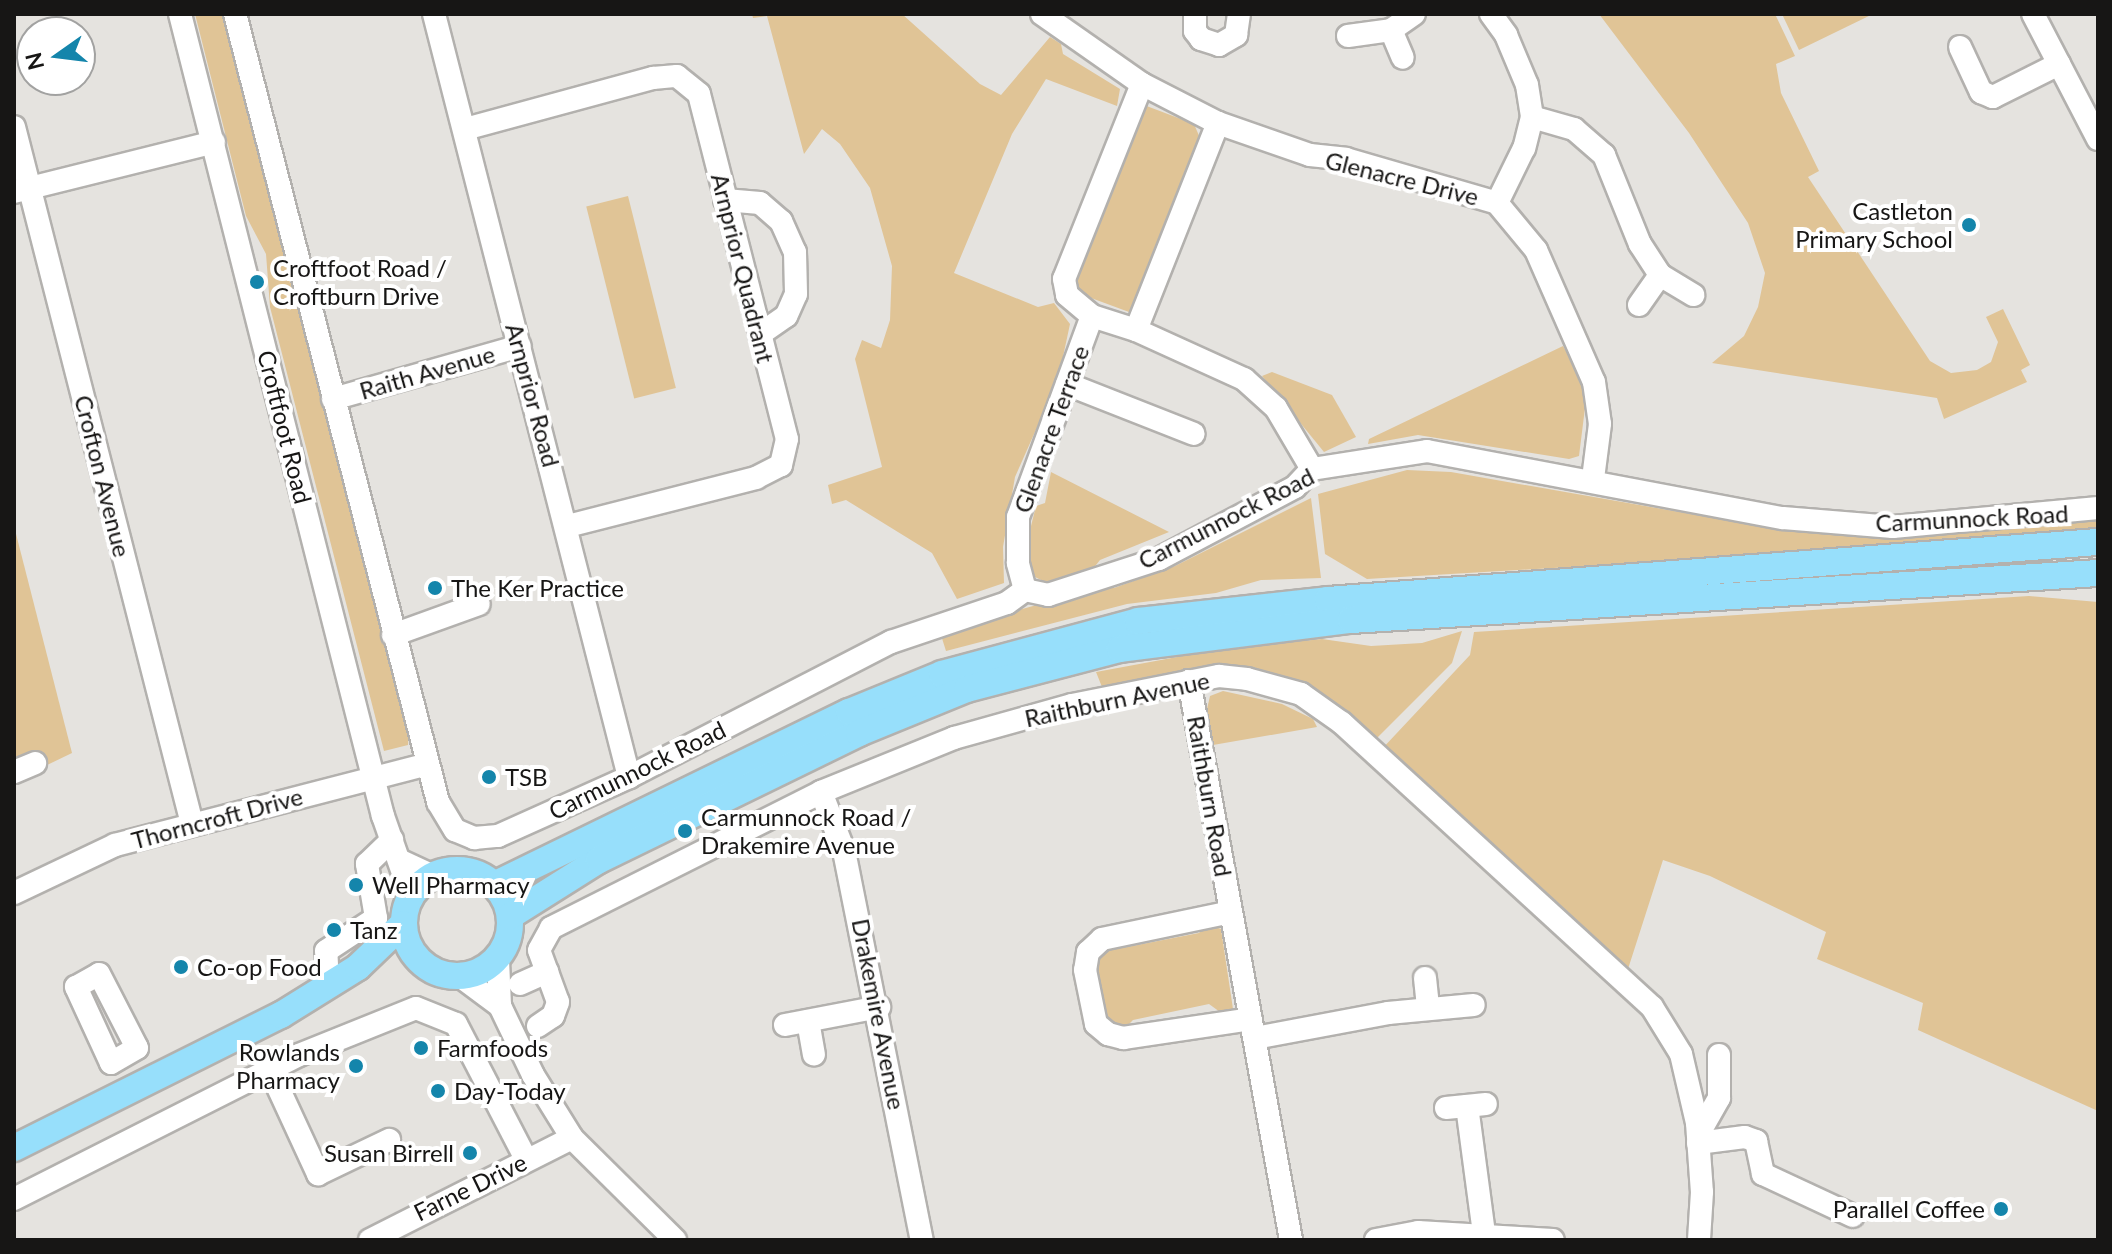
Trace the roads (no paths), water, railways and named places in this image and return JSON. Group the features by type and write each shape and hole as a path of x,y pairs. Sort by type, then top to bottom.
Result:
{"main road":[{"name":"Carmunnock Road","path":"496,884 515,880 849,712 942,674 1138,621 1328,600 2098,542"},
{"path":"510,916 599,860 859,733 967,689 1120,649 1351,620 2098,573"},
{"path":"14,1148 281,1015 358,967 403,924 411,896 433,876 479,874 496,884 510,916 509,940 498,960 461,977 441,975 420,962 396,959 358,967"},
{"path":"403,924 420,962"}],"street":[{"name":"Croftfoot Road","path":"180,14 374,778 411,896"},
{"path":"235,14 428,764"},
{"name":"Arnprior Road","path":"434,14 568,526 629,777"},
{"name":"Glenacre Drive","path":"1042,14 1066,19 1074,40 1142,84 1218,123 1310,155 1346,159 1497,203 1536,250 1594,382 1600,424 1593,479"},
{"path":"1195,14 1195,31 1201,39 1219,45 1236,35 1239,14"},
{"path":"1348,36 1391,30 1414,14"},
{"path":"1491,14 1506,35 1527,85 1532,117 1524,148 1497,203"},
{"path":"2033,14 2098,139"},
{"path":"1391,30 1403,58"},
{"path":"1960,47 1981,92 1993,97 2059,64"},
{"name":"Arnprior Quadrant","path":"465,129 677,76 699,94 787,439 781,465 756,478 568,526"},
{"name":"Glenacre Terrace","path":"1142,84 1064,279 1067,295 1092,316 1136,330 1244,379 1276,408 1312,469"},
{"path":"1532,117 1574,129 1604,155 1640,244 1660,275 1693,295"},
{"path":"1136,330 1218,123"},
{"name":"Crofton Avenue","path":"14,127 22,190 192,824"},
{"path":"22,190 214,142"},
{"path":"725,200 760,203 781,221 795,252 796,294 786,316 760,334"},
{"path":"1639,305 1660,275"},
{"name":"Glenacre Terrace","path":"1025,590 1018,563 1018,517 1092,316"},
{"name":"Raith Avenue","path":"333,399 520,346"},
{"path":"1067,384 1194,434"},
{"name":"Carmunnock Road","path":"428,764 438,802 455,830 474,838 498,836 629,777 891,642 1007,603 1025,590 1048,595 1159,559 1295,487 1312,469 1427,451 1593,479 1783,518 1893,527 2098,508"},
{"path":"393,635 479,604"},
{"name":"Raithburn Avenue","path":"538,1026 553,1016 558,1002 539,950 551,928 821,792 954,738 1072,705 1189,681 1247,679 1301,694 1342,723 1652,1007 1681,1054 1698,1139 1699,1240"},
{"name":"Raithburn Road","path":"1189,681 1291,1240"},
{"name":"Thorncroft Drive","path":"14,893 115,845 428,764"},
{"name":"Drakemire Avenue","path":"821,792 844,851 879,1007 922,1240"},
{"path":"328,984 326,951 376,918 367,864 395,850 433,876"},
{"path":"1231,912 1102,939 1088,952 1088,984 1096,1024 1123,1038 1474,1005"},
{"path":"498,960 500,1006 533,1075 572,1138 669,1239"},
{"path":"520,984 547,972"},
{"path":"461,977 500,1006"},
{"path":"1425,978 1428,1009"},
{"path":"785,1025 879,1007"},
{"path":"14,1199 270,1070 416,1008 456,1024 526,1159"},
{"path":"808,1021 814,1054"},
{"path":"1719,1055 1719,1098 1698,1139 1745,1137 1756,1141 1763,1174 1853,1216"},
{"path":"124,1057 139,1087"},
{"path":"270,1070 318,1174 389,1140"},
{"path":"1466,1106 1484,1234"},
{"name":"Farne Drive","path":"370,1240 572,1138"},
{"path":"1376,1240 1418,1232 1553,1240"}],"place":[{"name":"Castleton Primary School","path":"1969,225"},
{"name":"Croftfoot Road / Croftburn Drive","path":"257,282"},
{"name":"The Ker Practice","path":"435,588"},
{"name":"TSB","path":"489,777"},
{"name":"Carmunnock Road / Drakemire Avenue","path":"685,831"},
{"name":"Well Pharmacy","path":"356,885"},
{"name":"Tanz","path":"334,930"},
{"name":"Co-op Food","path":"181,967"},
{"name":"Farmfoods","path":"421,1048"},
{"name":"Rowlands Pharmacy","path":"356,1066"},
{"name":"Day-Today","path":"438,1091"},
{"name":"Susan Birrell","path":"470,1153"},
{"name":"Parallel Coffee","path":"2001,1209"}]}
